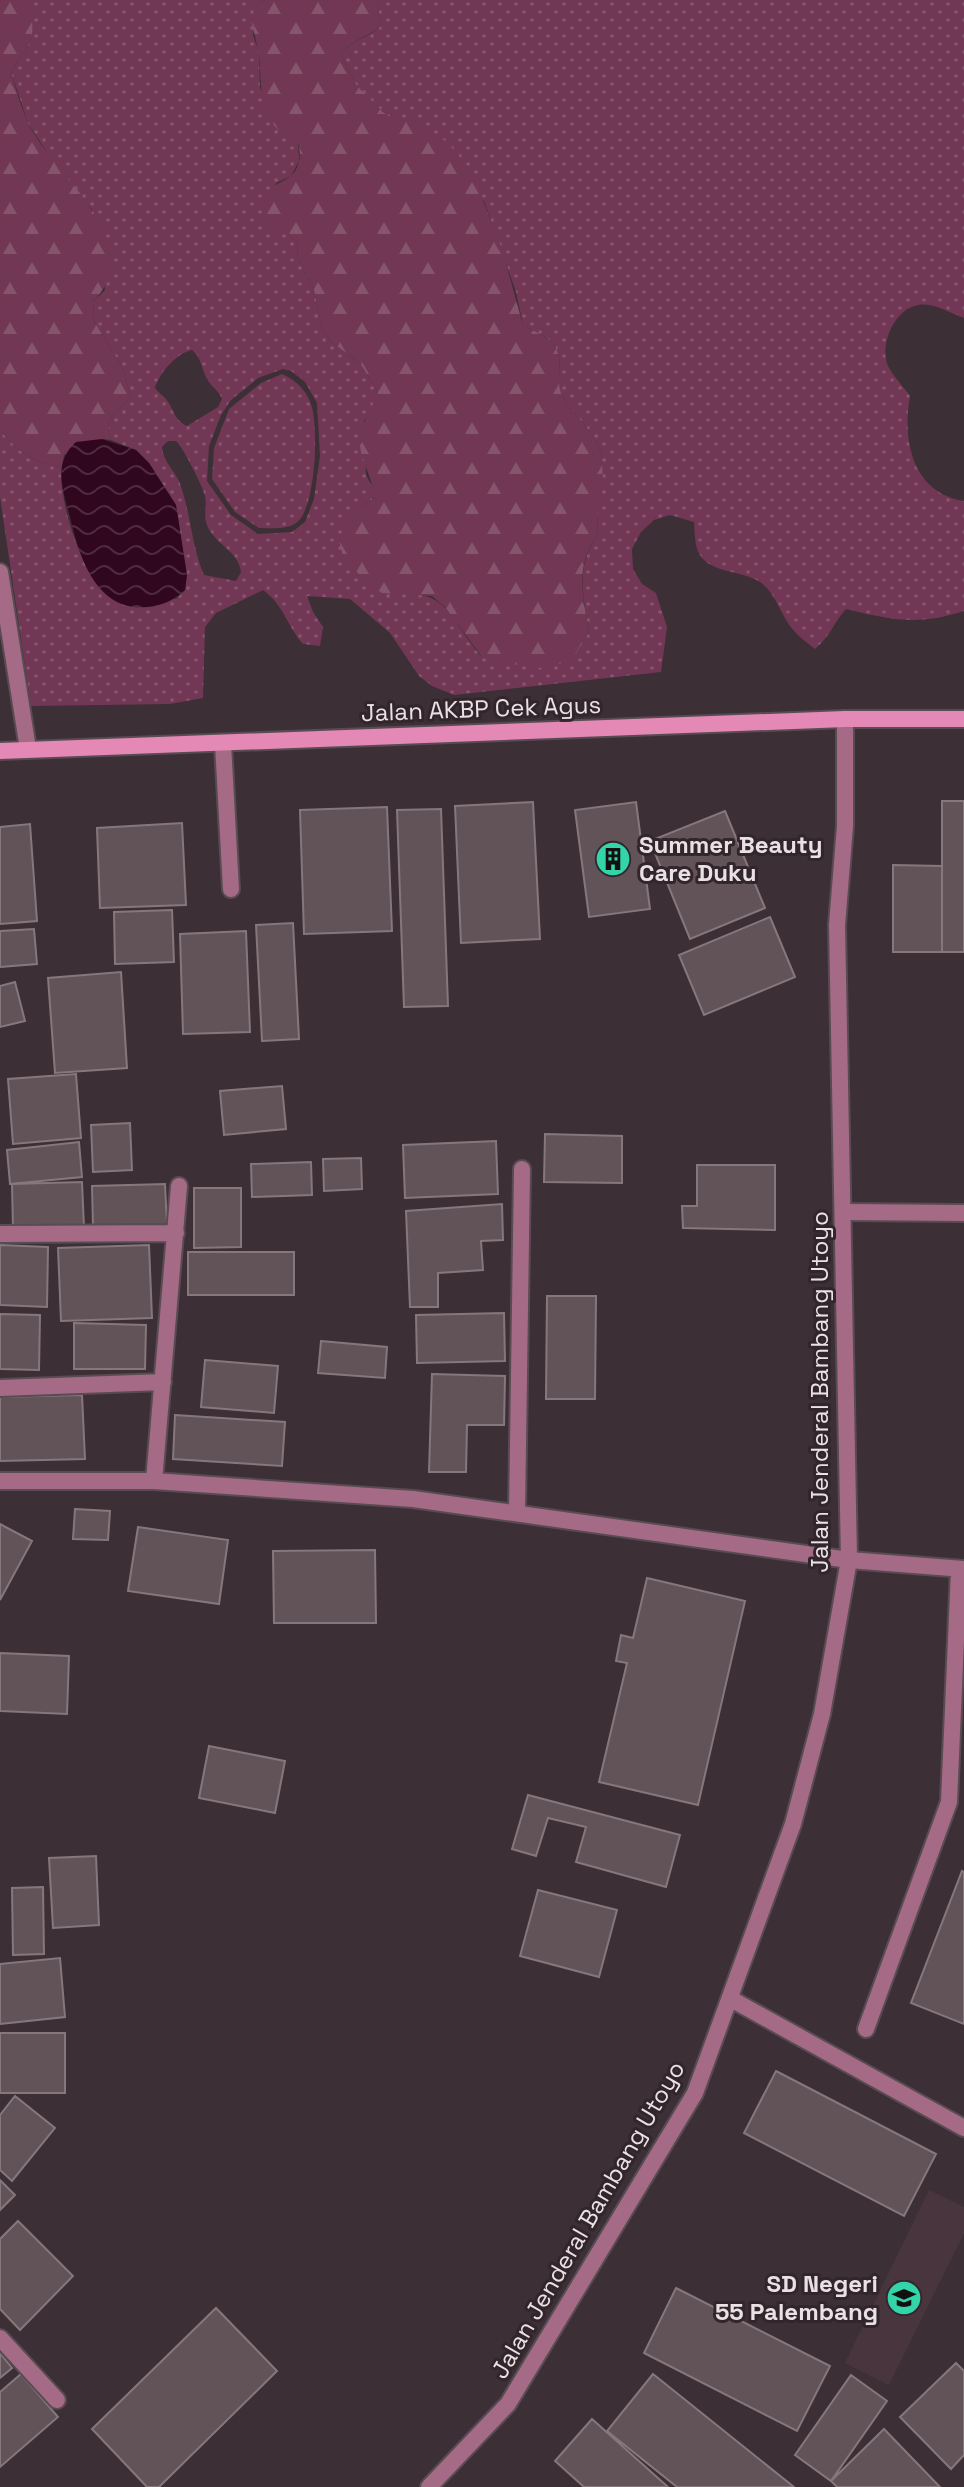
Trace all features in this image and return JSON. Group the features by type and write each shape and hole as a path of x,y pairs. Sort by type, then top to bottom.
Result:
{"main road":[{"name":"Jalan AKBP Cek Agus","path":"0,751 845,719 964,719"}],"street":[{"path":"0,572 28,749"},
{"name":"Jalan Jenderal Bambang Utoyo","path":"429,2487 508,2404 695,2093 793,1824 822,1714 849,1560 837,925 845,826 845,719"},
{"path":"223,744 231,889"},
{"path":"517,1513 522,1169"},
{"path":"154,1481 179,1186"},
{"path":"843,1212 964,1213"},
{"path":"0,1234 176,1233"},
{"path":"0,1388 163,1382"},
{"path":"0,1481 154,1481 413,1499 849,1560 961,1570 956,1803 866,2029"},
{"path":"731,1999 964,2128"},
{"path":"0,2338 57,2400"}],"shaded area":[{"name":"SD Negeri 55 Palembang","path":"929,2190 964,2207 964,2233 889,2385 845,2363"}],"green space":[{"path":"0,0 32,0 33,3 32,39 11,72 33,132 97,217 107,238 111,260 107,281 93,302 94,321 122,367 131,397 108,422 111,440 102,439 64,455 62,467 27,455 0,430"},
{"path":"32,0 265,0 259,2 253,35 259,52 260,88 298,142 299,161 291,176 276,183 266,233 284,233 297,241 298,259 314,290 322,327 330,341 360,363 377,391 374,408 364,421 366,475 374,490 372,500 357,508 382,593 405,593 434,599 451,615 482,657 563,662 572,658 589,632 583,570 598,534 602,460 597,442 560,391 559,358 554,345 523,325 516,292 484,201 370,100 356,85 341,54 381,26 377,0 964,0 964,318 929,305 909,308 900,315 889,334 886,356 890,370 910,396 908,430 914,462 932,487 946,496 964,501 964,611 932,619 905,620 846,609 815,649 791,627 765,586 753,578 708,563 698,550 694,522 670,515 654,520 641,532 632,549 633,569 642,584 656,593 667,627 661,672 454,695 432,686 419,676 390,633 350,599 307,596 323,627 320,646 303,644 276,602 263,590 216,613 205,627 203,698 170,704 31,706 0,497 0,430 27,455 62,467 66,511 83,559 97,584 176,599 185,590 187,575 176,505 149,463 136,450 111,440 108,422 131,397 122,367 94,321 93,302 105,290 92,209 57,168 28,123 11,72 32,39","holes":["192,350 206,378 222,399 218,407 187,426 155,388 169,364","283,369 291,371 305,382 317,403 320,456 314,499 305,522 292,532 258,534 231,515 207,481 209,446 221,415 231,400 258,378","168,441 176,441 188,459 205,496 205,519 209,530 239,564 241,572 236,581 204,575 183,493 162,447"]},
{"path":"377,0 381,26 341,54 356,85 396,121 419,122 448,143 471,170 502,249 523,325 548,339 557,351 560,390 597,442 603,469 598,534 590,546 583,570 589,632 573,658 548,669 482,657 445,607 432,596 382,593 367,583 343,557 339,540 346,522 357,508 372,500 372,485 360,439 377,391 360,363 330,341 322,327 314,290 298,259 297,241 284,233 266,233 264,201 274,186 295,171 300,154 298,142 275,126 264,106 259,55 251,17 259,2"},
{"path":"282,374 300,386 311,404 315,430 312,485 303,515 296,523 283,528 259,528 235,512 212,479 214,448 229,409 261,383"}],"water":[{"path":"102,439 136,450 149,463 176,505 187,575 185,590 163,604 129,606 115,601 93,578 79,548 62,487 62,468 64,459 76,442"}],"building":[{"path":"942,801 964,801 964,952 942,952"},
{"path":"533,802 540,939 461,943 455,806"},
{"name":"Summer Beauty Care Duku","path":"636,802 650,909 589,917 575,810"},
{"path":"387,807 392,931 304,934 300,810"},
{"path":"441,809 448,1006 404,1007 397,810"},
{"path":"725,811 765,908 690,939 650,841"},
{"path":"182,823 186,905 100,908 97,828"},
{"path":"30,824 37,921 0,924 0,827"},
{"path":"893,865 942,866 942,952 893,952"},
{"path":"172,910 174,962 115,964 114,912"},
{"path":"770,917 795,977 704,1015 679,955"},
{"path":"293,923 299,1039 262,1041 256,925"},
{"path":"34,929 37,964 0,967 0,931"},
{"path":"246,931 250,1032 183,1034 180,934"},
{"path":"121,972 127,1068 55,1073 48,978"},
{"path":"15,982 25,1021 0,1027 0,986"},
{"path":"76,1074 81,1138 13,1144 8,1079"},
{"path":"282,1086 286,1129 224,1135 220,1091"},
{"path":"130,1123 132,1170 93,1172 91,1125"},
{"path":"545,1134 622,1136 622,1183 544,1182"},
{"path":"496,1141 498,1194 405,1198 403,1145"},
{"path":"79,1142 82,1177 10,1184 7,1150"},
{"path":"361,1158 362,1189 324,1191 323,1159"},
{"path":"311,1162 312,1195 252,1197 251,1164"},
{"path":"697,1165 775,1165 775,1230 683,1228 682,1206 697,1206"},
{"path":"82,1182 84,1228 13,1230 12,1184"},
{"path":"165,1184 167,1225 93,1228 92,1186"},
{"path":"194,1188 241,1188 241,1247 194,1248"},
{"path":"502,1204 503,1240 481,1241 483,1270 438,1273 438,1307 410,1307 406,1211"},
{"path":"0,1245 48,1247 47,1307 0,1305"},
{"path":"149,1245 152,1318 61,1321 58,1248"},
{"path":"188,1252 294,1252 294,1295 188,1295"},
{"path":"547,1296 596,1296 595,1399 546,1399"},
{"path":"504,1313 505,1361 417,1363 416,1315"},
{"path":"0,1314 40,1315 39,1370 0,1369"},
{"path":"74,1323 146,1325 145,1369 74,1369"},
{"path":"321,1341 387,1347 385,1378 318,1373"},
{"path":"205,1360 278,1366 274,1413 201,1407"},
{"path":"432,1374 505,1376 504,1425 467,1425 466,1472 429,1472"},
{"path":"82,1395 85,1459 0,1461 0,1397"},
{"path":"175,1415 285,1422 282,1466 173,1459"},
{"path":"75,1509 110,1511 108,1540 73,1539"},
{"path":"0,1524 32,1541 0,1600"},
{"path":"138,1527 228,1540 219,1604 128,1591"},
{"path":"375,1550 376,1623 274,1623 273,1551"},
{"path":"647,1578 745,1601 698,1805 599,1782 627,1663 616,1661 621,1635 633,1638"},
{"path":"0,1653 69,1656 67,1714 0,1711"},
{"path":"209,1746 285,1761 275,1813 199,1798"},
{"path":"528,1795 680,1835 666,1887 576,1862 586,1827 548,1818 536,1856 512,1849"},
{"path":"96,1856 99,1925 53,1928 49,1858"},
{"path":"964,1872 964,2024 911,2003"},
{"path":"43,1887 44,1954 13,1955 12,1888"},
{"path":"538,1890 617,1910 599,1977 520,1956"},
{"path":"60,1958 65,2017 0,2024 0,1964"},
{"path":"0,2033 65,2033 65,2093 0,2093"},
{"path":"776,2071 936,2154 904,2216 744,2133"},
{"path":"15,2096 55,2128 12,2181 0,2170 0,2115"},
{"path":"0,2180 15,2195 0,2210"},
{"path":"18,2221 73,2276 20,2330 0,2309 0,2239"},
{"path":"676,2288 830,2366 797,2431 644,2353"},
{"path":"216,2308 277,2371 159,2487 147,2487 92,2429"},
{"path":"0,2353 12,2368 0,2378"},
{"path":"956,2363 964,2371 964,2455 951,2469 900,2417"},
{"path":"21,2374 58,2417 0,2467 0,2392"},
{"path":"653,2374 794,2487 677,2487 607,2431"},
{"path":"851,2375 887,2401 831,2481 795,2455"},
{"path":"592,2419 668,2487 584,2487 555,2461"},
{"path":"884,2429 940,2487 837,2487 831,2481"}],"place":[{"name":"Summer Beauty Care Duku","path":"613,859"},
{"name":"SD Negeri 55 Palembang","path":"904,2298"}]}
